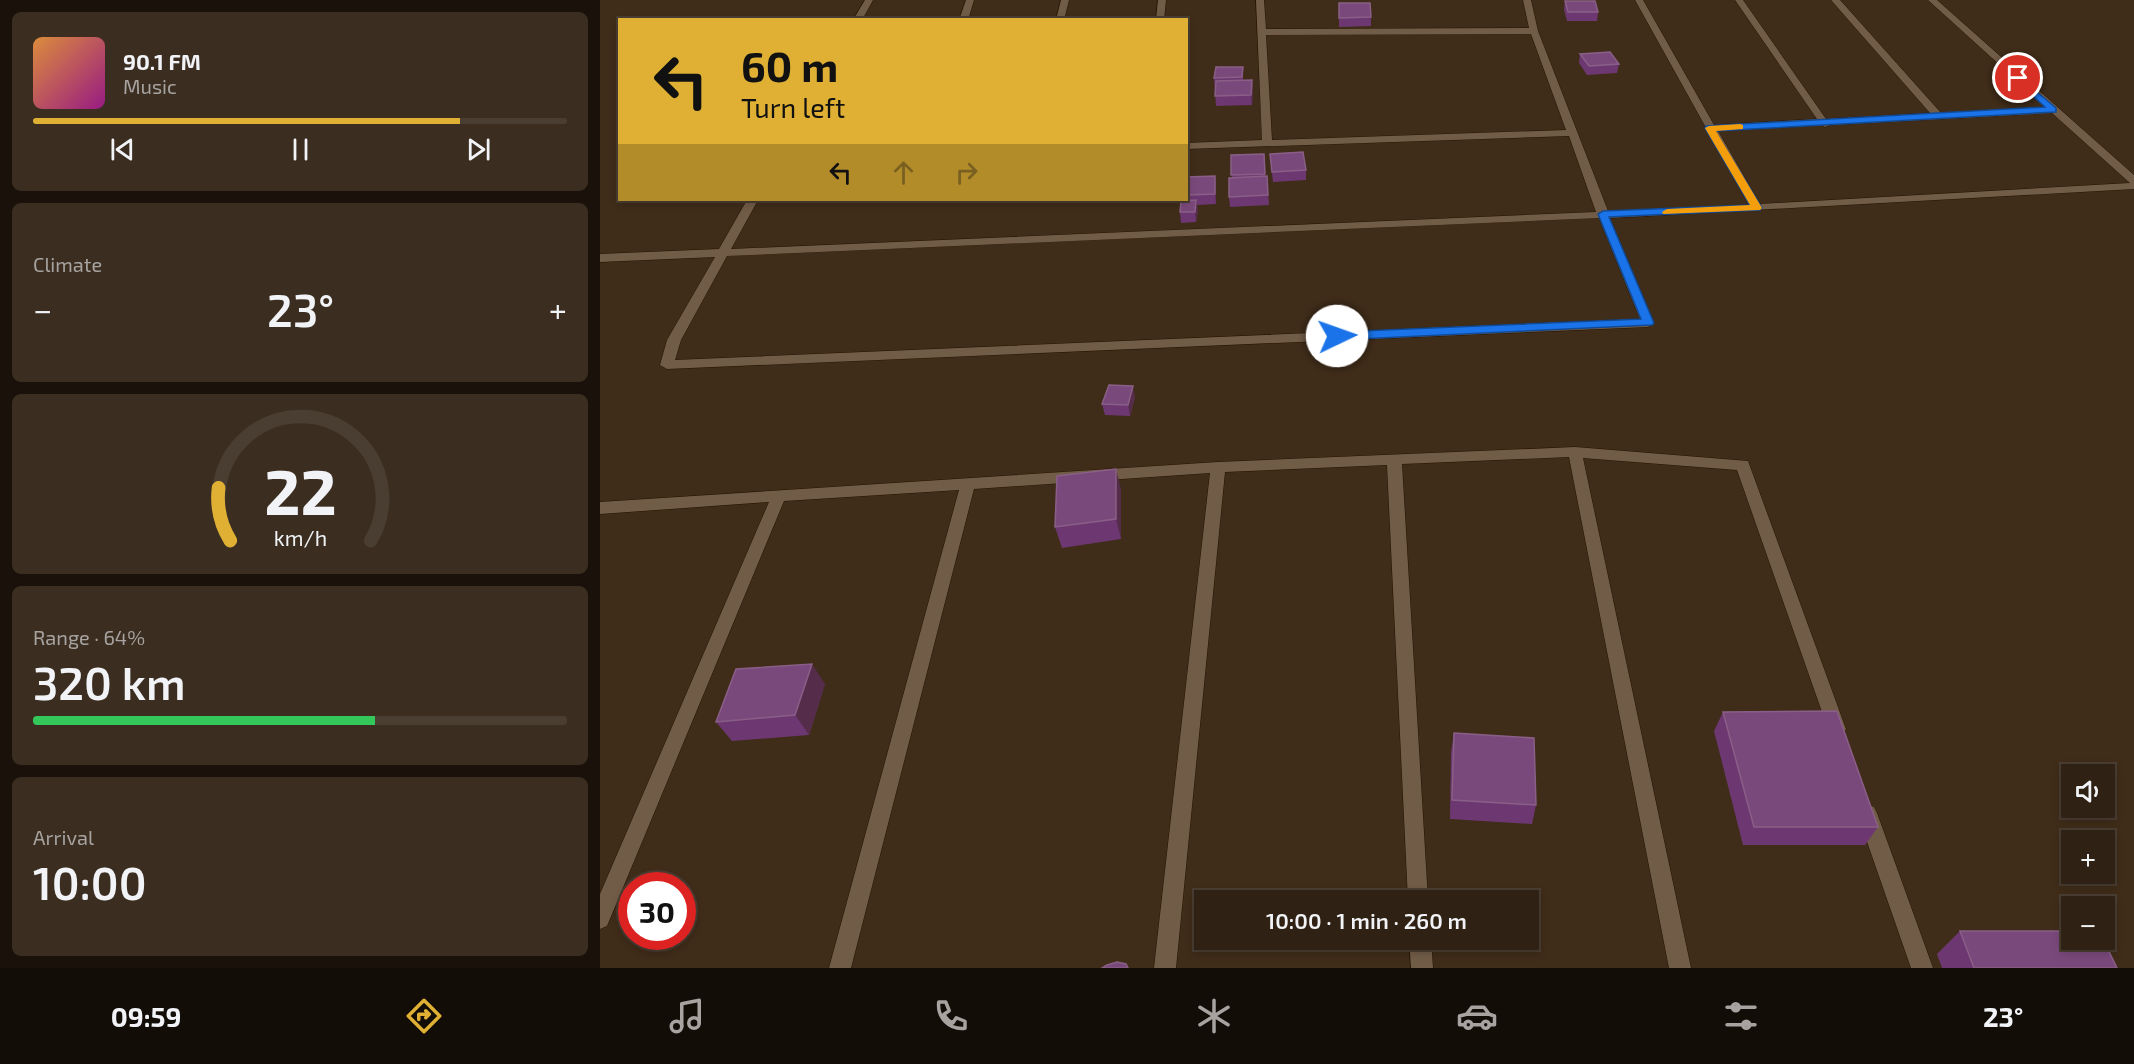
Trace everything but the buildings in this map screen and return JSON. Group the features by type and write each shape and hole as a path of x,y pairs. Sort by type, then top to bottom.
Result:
{"street":[{"path":"858,18 869,0"},
{"path":"964,18 970,0"},
{"path":"1060,18 1065,0"},
{"path":"1160,18 1162,0"},
{"path":"1260,0 1267,142"},
{"path":"751,201 674,340 667,365 1648,323 1603,214 1534,31 1527,0"},
{"path":"1639,0 1756,208"},
{"path":"1739,0 1825,124"},
{"path":"1835,0 1939,117"},
{"path":"1932,0 2134,181"},
{"path":"1263,32 1534,31"},
{"path":"1709,128 1825,124 2053,110"},
{"path":"1188,146 1573,133"},
{"path":"600,258 1756,208 2134,186"},
{"path":"1575,452 1680,968"},
{"path":"600,508 1218,467 1575,452 1743,465 1842,744"},
{"path":"1394,461 1417,890"},
{"path":"1165,968 1218,467"},
{"path":"840,968 968,484"},
{"path":"600,919 779,496"},
{"path":"1862,800 1922,968"},
{"path":"1421,950 1422,968"}],"slow traffic":[{"path":"1667,212 1756,208 1709,128 1740,127"}],"route":[{"path":"1337,336 1648,323 1603,214 1756,208 1709,128 1825,124 2053,110 2018,78"}]}
